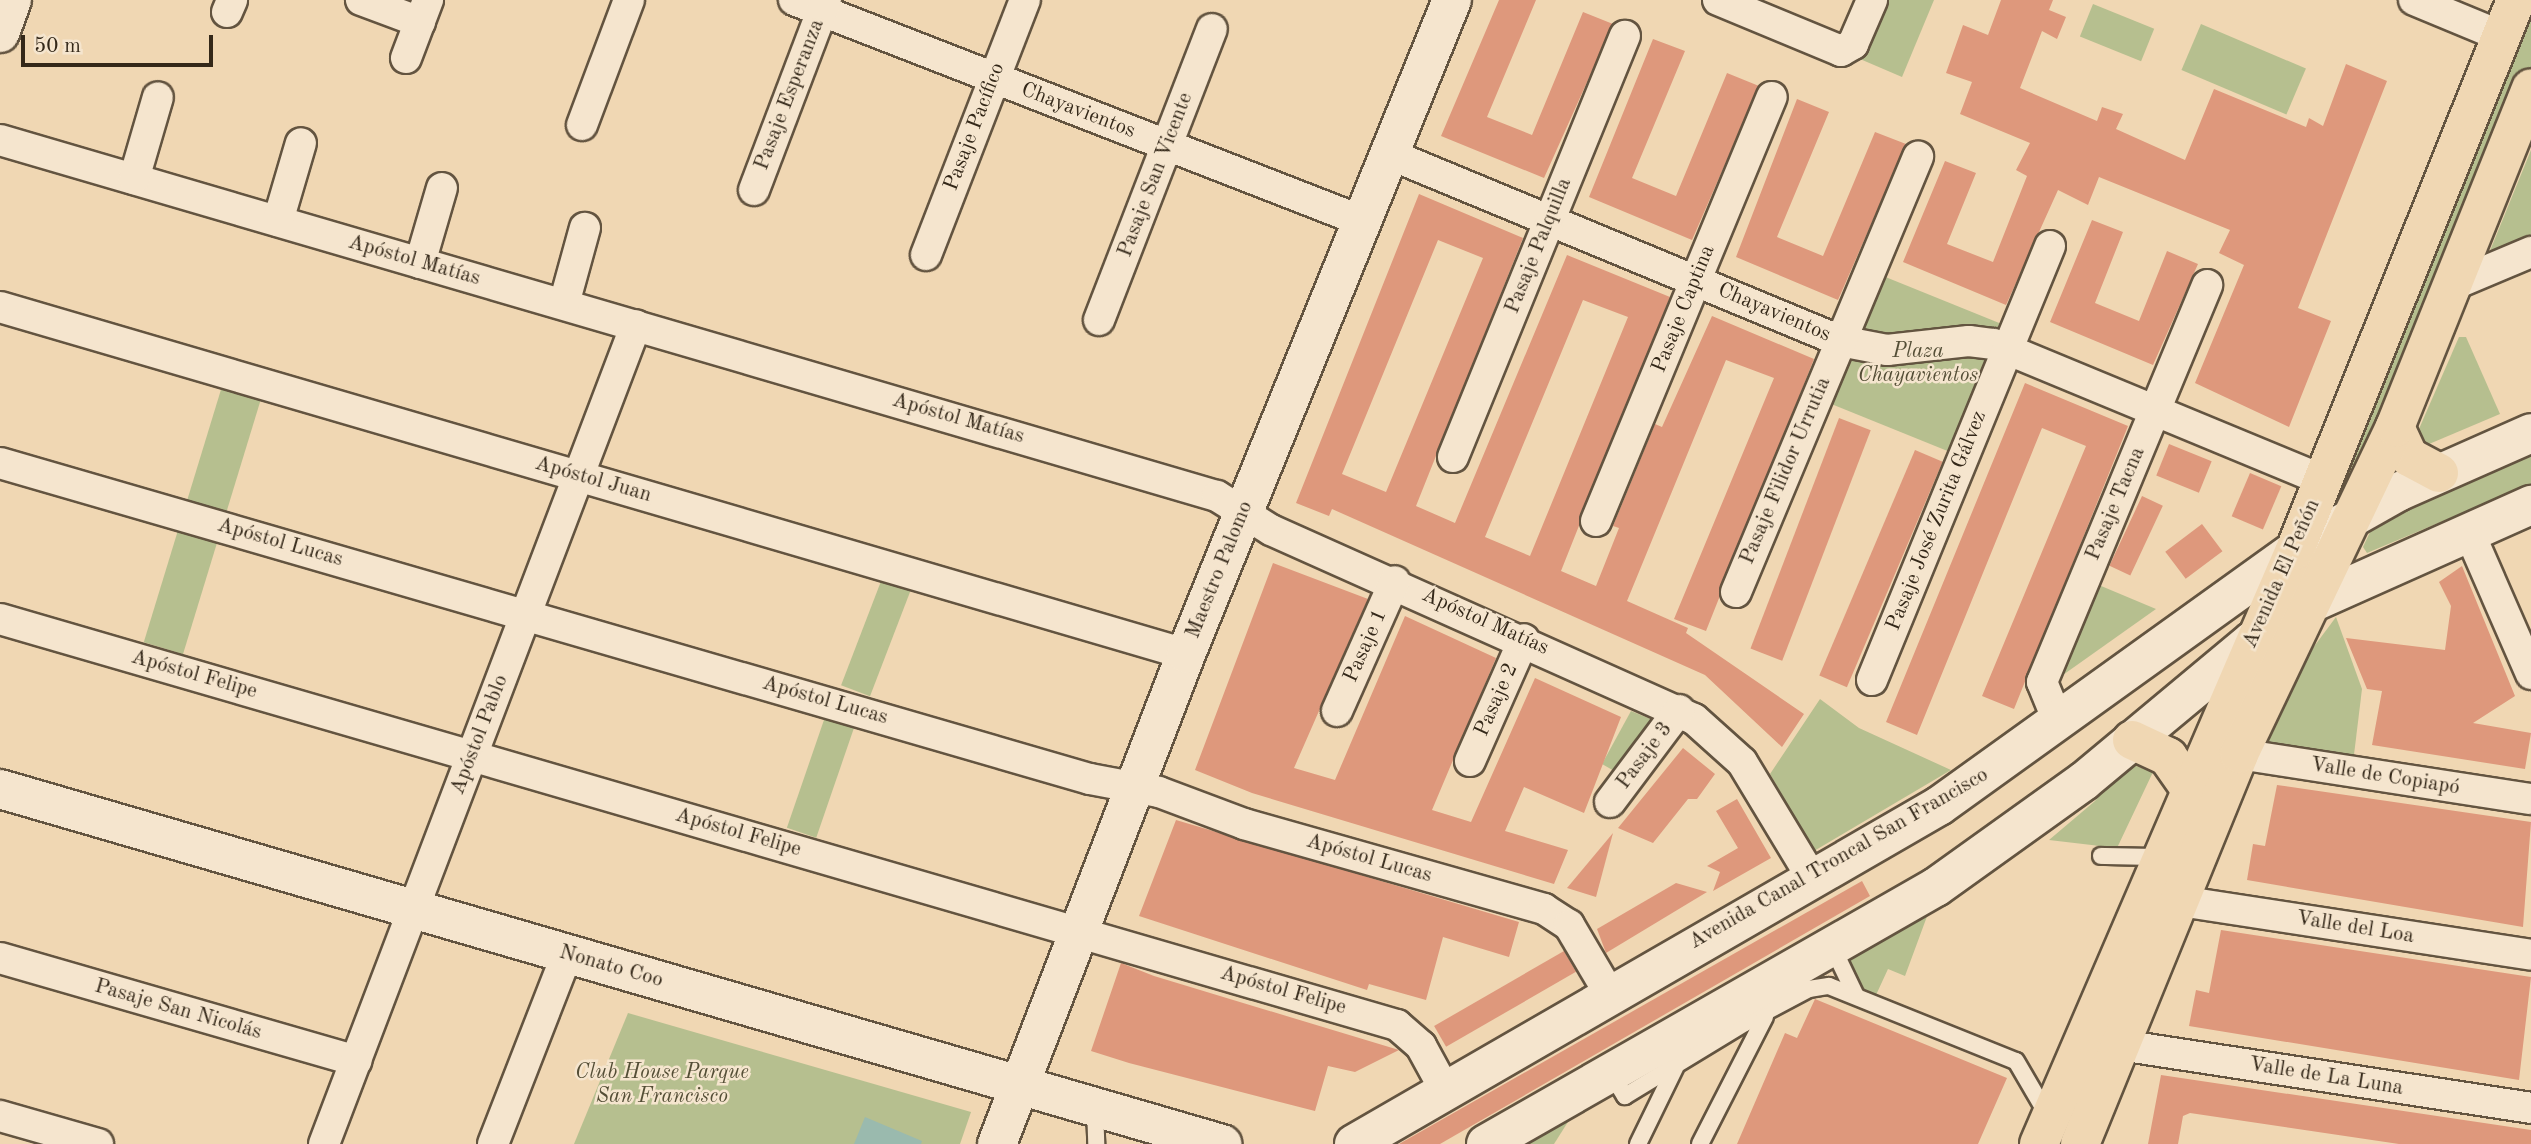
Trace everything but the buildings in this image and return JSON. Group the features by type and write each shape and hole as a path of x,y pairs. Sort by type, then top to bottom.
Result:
{"main road":[{"name":"Avenida El Peñón","path":"2044,1132 2189,787 2295,550 2515,0"},
{"name":"Avenida El Peñón","path":"2080,1144 2239,754 2359,512 2531,89"},
{"path":"2395,427 2409,457 2439,473"},
{"path":"2132,740 2168,757 2189,787"}],"street":[{"path":"0,33 12,0"},
{"path":"361,0 424,11 406,58"},
{"path":"582,125 629,0"},
{"name":"Chayavientos","path":"794,0 823,5 994,78 1362,221"},
{"name":"Pasaje Pacífico","path":"926,255 1025,0"},
{"name":"Maestro Palomo","path":"997,1144 1186,654 1452,0"},
{"path":"1718,0 1841,51 1853,44 1872,0"},
{"path":"2414,0 2501,36"},
{"name":"Pasaje Esperanza","path":"754,190 823,5"},
{"name":"Pasaje San Vicente","path":"1099,320 1212,29"},
{"name":"Pasaje Palquilla","path":"1453,457 1625,36"},
{"path":"134,179 158,97"},
{"name":"Pasaje Captina","path":"1596,521 1772,97"},
{"name":"Apóstol Matías","path":"0,140 1205,491 1244,513 1679,710 1742,762 1812,878"},
{"path":"278,221 301,143"},
{"name":"Chayavientos","path":"1390,154 1840,341 1887,350 1969,341 2007,350 2323,480"},
{"name":"Pasaje Filidor Urrutia","path":"1736,592 1918,156"},
{"path":"421,262 442,188"},
{"path":"564,304 585,228"},
{"name":"Pasaje José Zurita Gálvez","path":"1872,680 2050,246"},
{"path":"2450,286 2531,252"},
{"name":"Pasaje Tacna","path":"2057,722 2042,682 2207,285"},
{"name":"Apóstol Juan","path":"0,307 1186,654"},
{"name":"Apóstol Pablo","path":"324,1144 636,325"},
{"name":"Avenida Canal Troncal San Francisco","path":"1354,1144 1609,993 1939,806 2295,550 2359,512 2531,433"},
{"name":"Apóstol Lucas","path":"0,463 1134,788 1553,912 1576,934 1609,993"},
{"path":"1486,1144 1618,1084 1838,960 1986,854 2132,740 2252,641 2314,602 2531,505"},
{"path":"2469,531 2531,674"},
{"name":"Pasaje 1","path":"1337,711 1395,581"},
{"name":"Apóstol Felipe","path":"0,618 1397,1025 1420,1045 1445,1090"},
{"name":"Pasaje 2","path":"1470,761 1524,639"},
{"name":"Pasaje 3","path":"1610,802 1679,710"},
{"name":"Valle de Copiapó","path":"2239,754 2531,799"},
{"name":"Nonato Coo","path":"0,789 1095,1107 1197,1141"},
{"name":"Valle del Loa","path":"2180,901 2531,955"},
{"path":"493,1144 567,954"},
{"name":"Pasaje San Nicolás","path":"0,958 356,1061"},
{"name":"Valle de La Luna","path":"2120,1045 2531,1108"},
{"path":"0,1116 98,1144"}],"lane":[{"path":"2101,856 2159,857"},
{"path":"1618,1084 1675,1068 1818,986 1838,960 1856,996"},
{"path":"1818,986 1856,996 2016,1061 2044,1132"},
{"path":"1700,1144 1765,1017"},
{"path":"1637,1144 1675,1068"},
{"path":"1095,1107 1096,1144"}],"green space":[{"path":"1884,0 1934,0 1902,77 1860,59"},
{"path":"2531,0 2531,71 2345,497 2335,489"},
{"path":"2093,4 2154,29 2141,61 2080,36"},
{"path":"2201,24 2306,69 2286,115 2181,70"},
{"path":"2531,150 2531,243 2485,263"},
{"name":"Plaza Chayavientos","path":"1883,276 2004,325 1952,453 1831,404"},
{"path":"2459,337 2466,337 2500,414 2422,447 2415,438"},
{"path":"223,383 262,395 183,654 144,642"},
{"path":"2531,447 2531,484 2367,553 2363,547 2377,517"},
{"path":"883,576 912,587 870,696 841,685"},
{"path":"2094,583 2156,609 2053,682"},
{"path":"2336,617 2362,689 2353,763 2270,754 2268,742 2298,668"},
{"path":"1820,699 1859,728 1951,770 1814,851 1770,774"},
{"path":"1631,711 1653,720 1616,772 1602,764"},
{"path":"825,717 854,727 816,838 787,828"},
{"path":"2125,762 2153,772 2117,848 2049,840 2095,801"},
{"path":"1929,911 1905,976 1888,969 1876,995 1860,988 1848,955"},
{"name":"Club House Parque San Francisco","path":"628,1013 971,1112 960,1144 574,1144"},
{"path":"1573,1114 1554,1144 1523,1144"}],"shaded area":[{"path":"865,1117 922,1141 921,1144 854,1144"}]}
